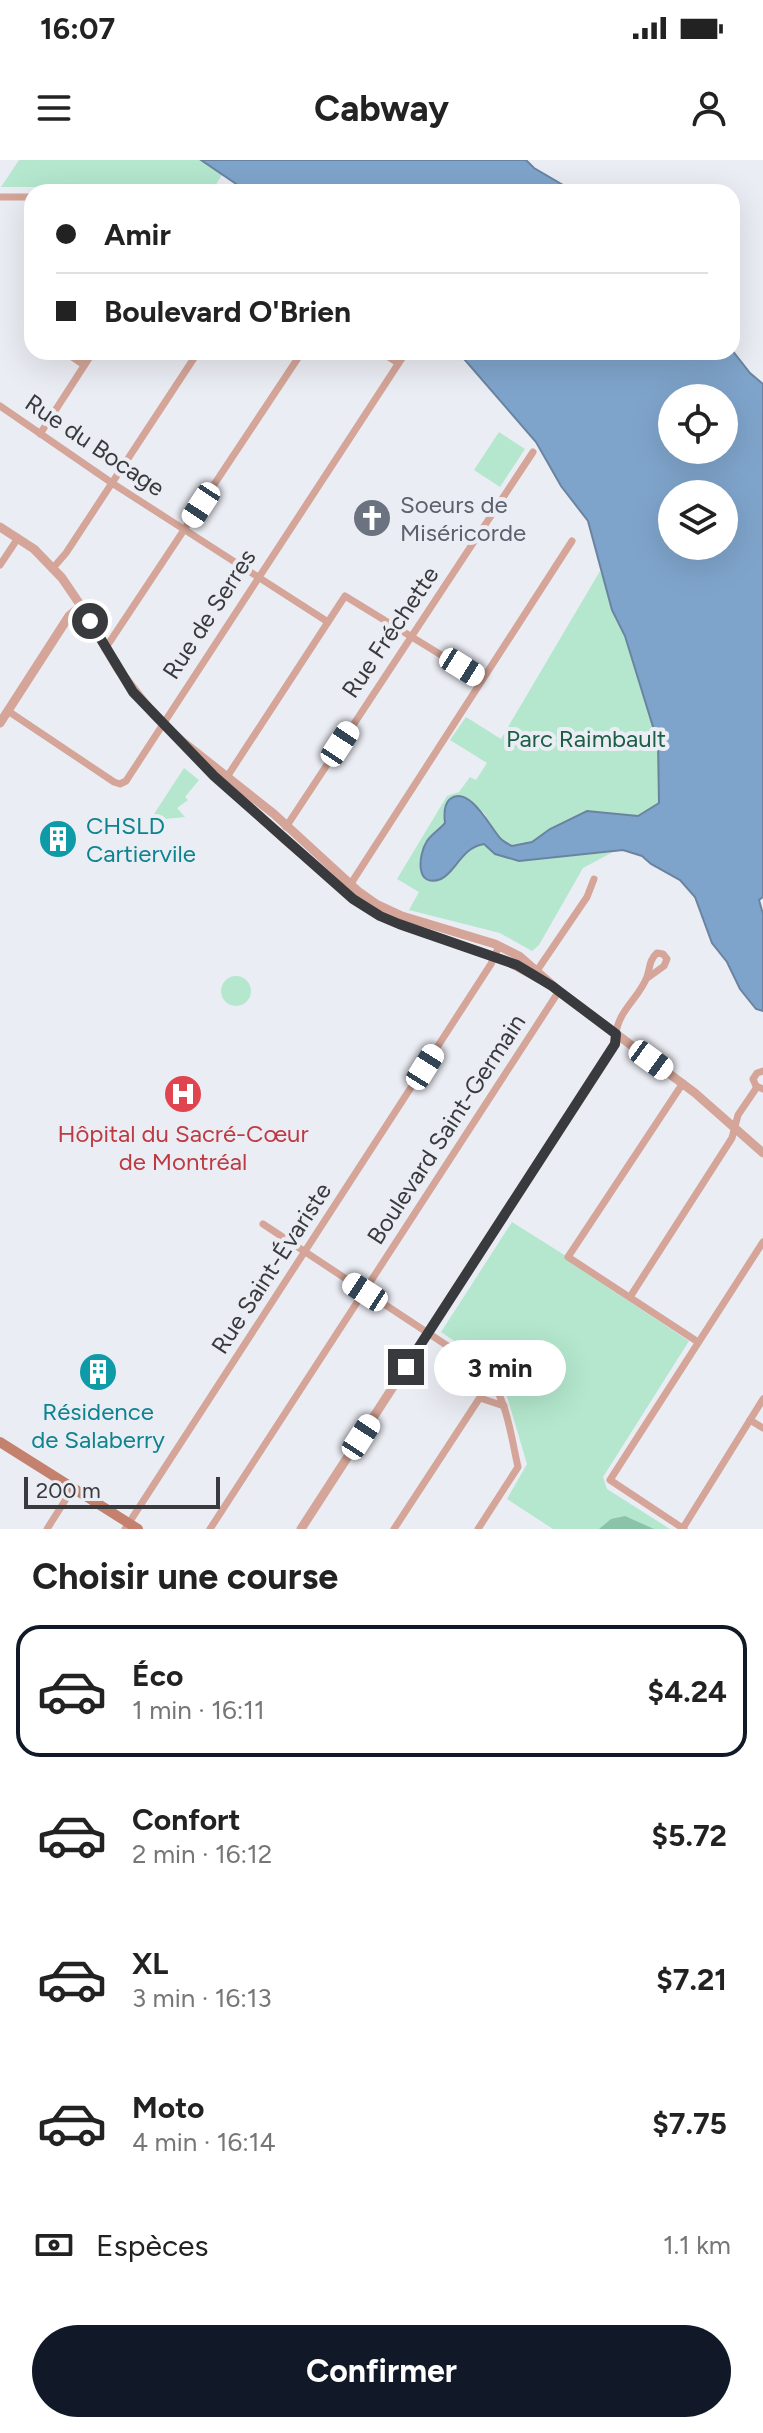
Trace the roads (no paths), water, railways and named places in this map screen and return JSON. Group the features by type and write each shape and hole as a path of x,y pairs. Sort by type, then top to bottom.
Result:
{"main road":[{"path":"0,1442 131,1527"}],"street":[{"path":"0,197 24,197"},
{"path":"77,360 84,365"},
{"path":"40,434 87,360"},
{"path":"53,568 66,553 193,360"},
{"path":"105,649 297,360"},
{"path":"393,360 398,363"},
{"name":"Rue de Serres","path":"8,711 120,784 127,779 400,360"},
{"name":"Rue du Bocage","path":"0,406 112,483 328,622"},
{"name":"Rue Fréchette","path":"279,834 533,452"},
{"path":"0,527 53,568 81,606 133,692 162,723 353,899 380,916 497,951"},
{"path":"0,565 18,538"},
{"path":"350,885 572,541"},
{"path":"225,780 345,596 482,680"},
{"path":"0,723 72,613 81,606"},
{"path":"225,780 287,826 350,885 390,911 526,961 555,989 683,1083 763,1153"},
{"path":"536,973 587,897 594,879"},
{"name":"Rue Saint-Évariste","path":"131,1527 497,951"},
{"path":"301,1529 615,1044 617,1022 646,979"},
{"name":"Boulevard Saint-Germain","path":"210,1529 365,1292 555,989"},
{"path":"630,1297 731,1140 738,1115 760,1088 754,1082 754,1076 763,1071"},
{"path":"683,1083 568,1257 698,1342"},
{"path":"263,1224 481,1368 492,1379 504,1406 518,1467 478,1529"},
{"path":"763,1242 610,1480 683,1529 763,1399"},
{"path":"394,1529 492,1379"},
{"path":"480,1398 504,1406"},
{"path":"750,1420 763,1428"},
{"path":"47,1529 73,1488"}],"water":[{"path":"201,160 526,160 561,184 236,184"},
{"path":"465,360 740,360 763,384 763,897 759,900 763,914 763,1011 756,1009 740,989 727,962 712,943 695,897 680,880 642,856 623,850 519,861 495,854 484,844 470,850 441,879 433,881 423,875 421,862 424,847 445,823 448,801 458,796 473,803 501,839 512,846 532,842 550,829 587,811 638,816 659,803 658,743 625,636 612,610 588,521 561,486 536,442"}],"place":[{"name":"Soeurs de Miséricorde","path":"372,518"},
{"name":"CHSLD Cartiervile","path":"58,839"},
{"name":"Hôpital du Sacré-Cœur de Montréal","path":"183,1094"},
{"name":"Résidence de Salaberry","path":"98,1372"}],"park label":[{"name":"Parc Raimbault","path":"586,738"}]}
